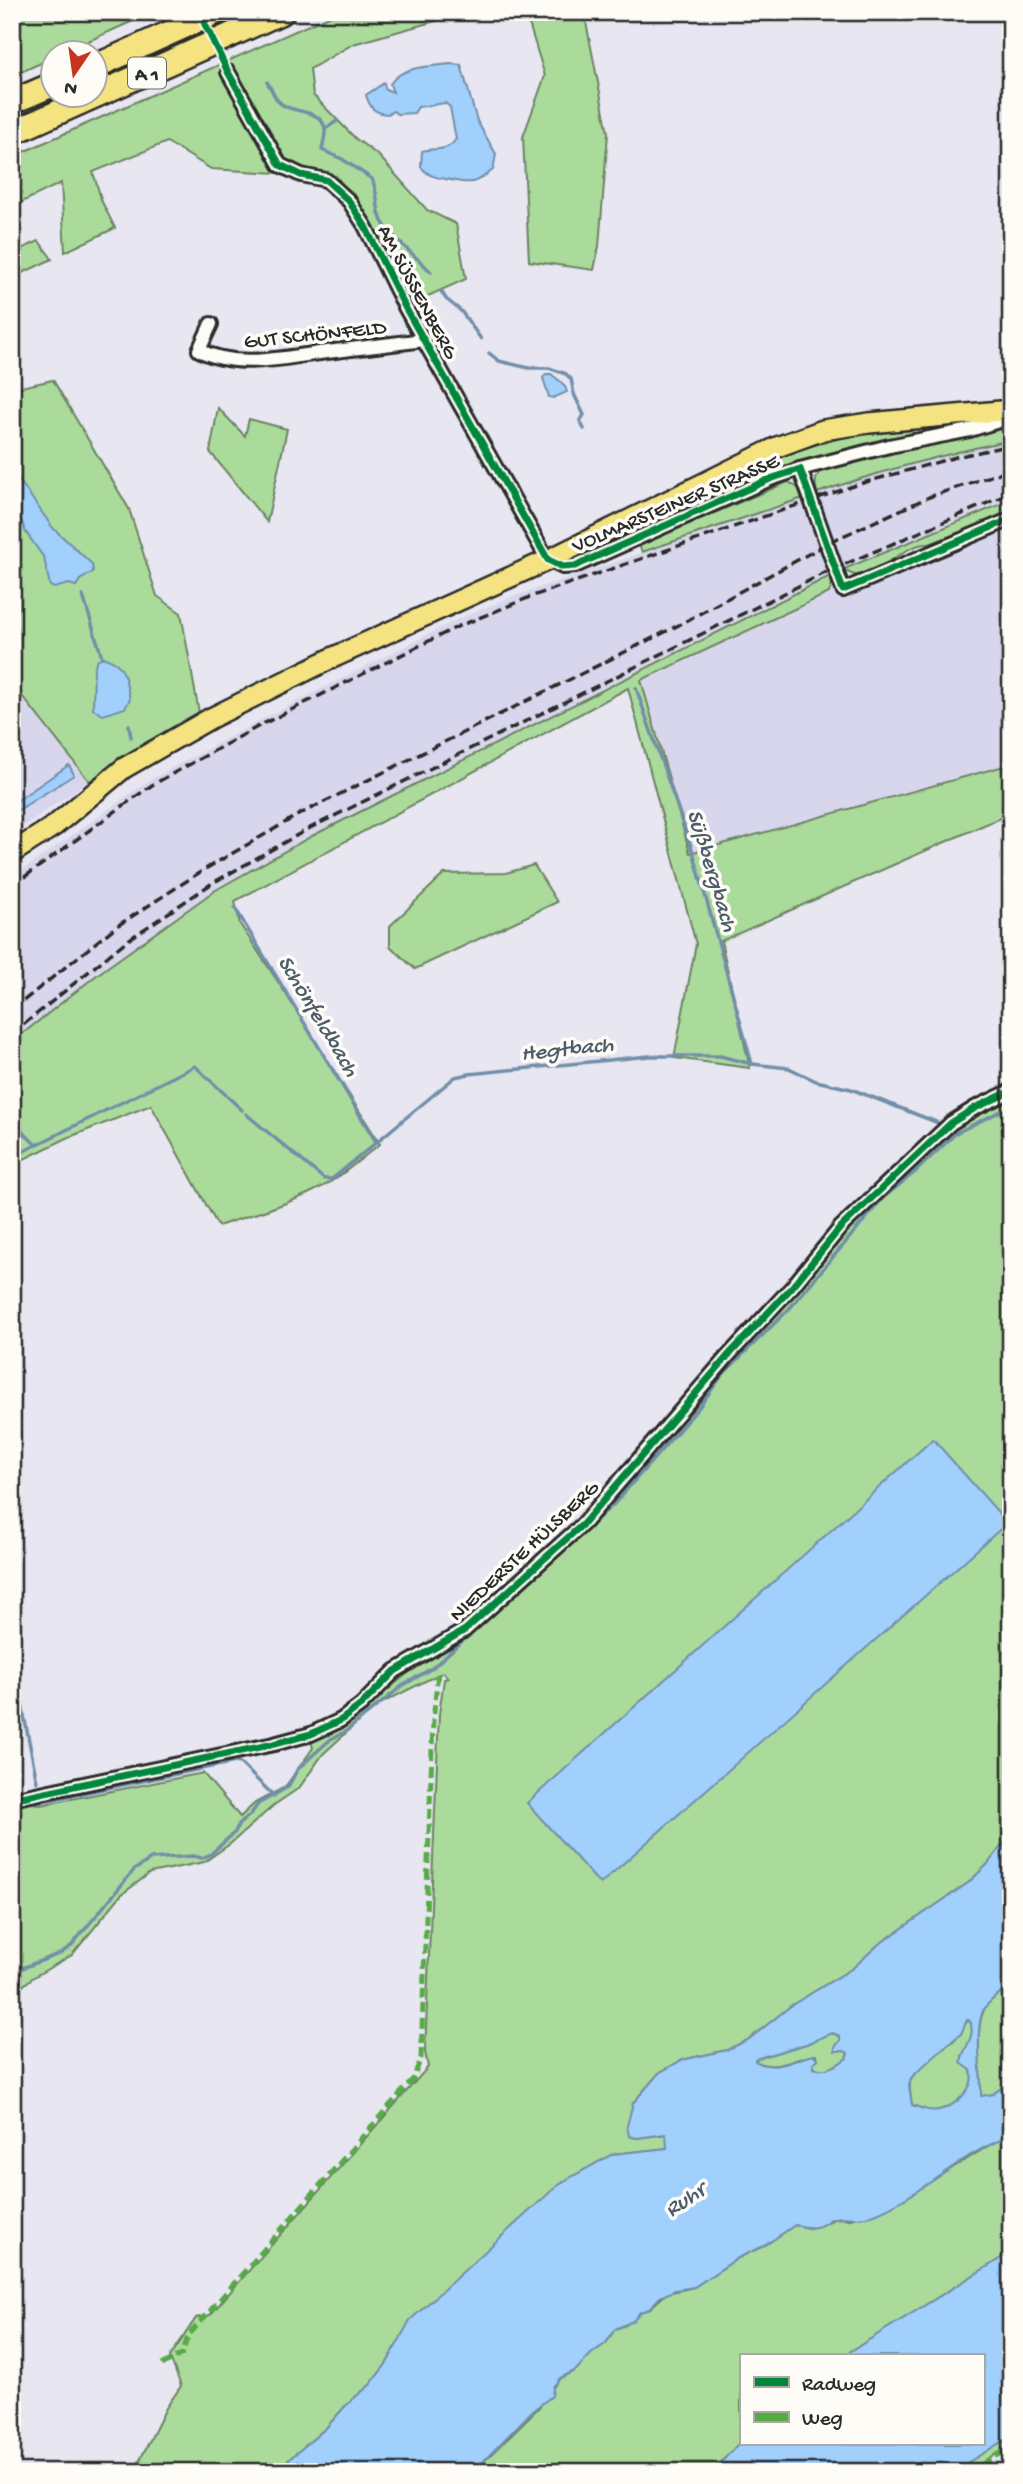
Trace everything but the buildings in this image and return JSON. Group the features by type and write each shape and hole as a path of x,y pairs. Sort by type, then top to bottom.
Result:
{"highway":[{"name":"A 1","path":"108,61 216,12"},
{"name":"A 1","path":"12,133 282,12"},
{"path":"12,102 38,91"}],"main road":[{"name":"VOLMARSTEINER STRASSE","path":"12,853 54,826 124,768 211,718 332,657 548,560 777,446 823,430 1011,410"}],"street":[{"name":"AM SÜSSENBERG","path":"228,72 280,165 301,175 326,180 349,201 548,560"},
{"name":"GUT SCHÖNFELD","path":"211,324 199,351 212,357 234,360 267,360 424,340"},
{"name":"VOLMARSTEINER STRASSE","path":"548,560 563,566 575,566 770,479 889,446 970,429 1011,417"},
{"name":"VOLMARSTEINER STRASSE","path":"800,469 843,590 1011,519"},
{"name":"NIEDERSTE HÜLSBERG","path":"12,1799 274,1744 327,1729 341,1720 361,1705 395,1671 465,1630 583,1524 727,1357 792,1287 841,1227 951,1123 1011,1091"}],"shaded area":[{"path":"1011,440 1011,500 844,569 817,493 952,452"},
{"path":"803,498 830,576 312,836 214,891 98,974 12,1042 12,878 148,781 456,620 506,599"},
{"path":"1011,517 1011,764 690,854 641,679 829,593"},
{"path":"12,683 89,781 12,834"}],"green space":[{"path":"12,12 153,12 95,38 38,38 38,64 12,76"},
{"path":"338,12 468,12 353,44 310,69 313,95 356,139 379,156 427,210 456,224 466,279 417,301 390,266 353,198 336,176 299,171 277,173 211,169 167,142 93,172 102,202 115,228 65,252 61,183 12,207 12,157"},
{"path":"522,12 584,12 608,133 599,246 594,270 529,261 523,137 545,76 527,17"},
{"path":"39,241 52,259 12,278 12,253"},
{"path":"53,380 129,509 157,596 181,613 199,713 89,781 12,683 12,389"},
{"path":"218,408 245,436 249,419 287,429 267,522 210,452"},
{"path":"1011,427 1011,440 865,477 817,493 816,480 823,469"},
{"path":"912,429 913,435 788,466 637,531 634,526 785,453 852,435"},
{"path":"788,482 800,489 803,498 642,552 639,545"},
{"path":"1011,500 1011,513 929,544 918,545 874,571 853,575 844,569"},
{"path":"830,576 832,585 829,593 641,680 690,853 1011,764 1011,813 721,941 750,1068 674,1058 696,944 628,688 235,901 240,924 380,1144 348,1169 303,1196 218,1226 151,1105 67,1138 12,1165 12,1042 98,974 214,891 312,836"},
{"path":"534,865 557,902 415,969 390,946 390,926 444,874 506,873"},
{"path":"1011,1091 1011,1834 987,1865 968,1883 878,1945 853,1968 792,2005 748,2040 727,2050 682,2060 659,2073 633,2103 629,2136 637,2138 667,2134 668,2148 613,2154 559,2184 399,2341 370,2385 348,2403 326,2428 274,2472 134,2472 166,2408 181,2386 170,2357 196,2318 210,2315 428,2067 425,2052 439,1714 444,1679 448,1678 443,1672 378,1705 323,1754 299,1788 274,1805 230,1844 204,1862 150,1873 121,1895 72,1955 32,1978 12,1995 12,1805 31,1802 41,1805 203,1773 240,1817 255,1803 285,1787 313,1748 311,1740 359,1713 407,1674 454,1643 457,1645 596,1520 583,1524 841,1227 942,1132"},
{"path":"1011,1982 1011,2081 993,2094 983,2097 979,2049 982,2014 987,2005"},
{"path":"969,2019 972,2033 962,2056 972,2075 966,2093 951,2106 935,2111 912,2105 912,2078 921,2066 956,2039"},
{"path":"832,2033 840,2036 835,2051 844,2050 848,2053 847,2058 831,2067 814,2068 813,2063 818,2059 816,2055 778,2065 755,2061 755,2059 806,2044"},
{"path":"1011,2136 1011,2252 846,2354 740,2354 740,2442 712,2472 473,2472 539,2407 560,2378 576,2370 606,2343 615,2329 626,2325 667,2293 694,2287 795,2225 809,2228 819,2226 836,2218 851,2219 892,2205 998,2140"},
{"path":"1011,2436 1011,2445 985,2460 991,2472 952,2472"}],"water":[{"path":"461,65 477,121 496,154 493,170 470,182 435,177 421,167 422,151 445,148 456,139 450,107 445,103 418,107 414,113 397,114 393,111 388,114 373,109 366,95 384,83 385,89 393,92 390,84 409,70"},
{"path":"546,374 551,374 558,380 567,392 549,397 543,378"},
{"path":"12,470 53,528 92,564 93,572 76,586 50,586 44,558 25,531 19,513 12,490"},
{"path":"102,657 116,663 123,672 130,699 125,708 103,715 93,709 94,668 97,660"},
{"path":"69,765 74,775 12,814 12,804"},
{"path":"933,1439 998,1512 1005,1525 600,1884 527,1803"},
{"name":"Ruhr","path":"1011,1834 1011,1982 983,2011 979,2041 981,2096 993,2094 1011,2081 1011,2136 992,2143 890,2207 867,2217 833,2218 814,2227 795,2225 694,2287 675,2290 660,2297 633,2321 615,2329 606,2343 576,2370 560,2378 553,2387 552,2396 532,2411 473,2472 274,2472 326,2428 348,2403 370,2385 387,2363 410,2320 559,2184 613,2154 667,2148 666,2134 637,2138 629,2136 627,2126 633,2103 659,2073 682,2060 727,2050 748,2040 792,2005 853,1968 878,1945 968,1883 987,1865","holes":["967,2020 972,2031 961,2063 971,2070 968,2090 952,2105 939,2110 912,2105 909,2085 911,2078 961,2034","832,2033 840,2036 835,2051 848,2053 847,2058 831,2067 814,2068 813,2063 818,2059 814,2055 770,2066 755,2061"]},
{"path":"1011,2252 1011,2436 952,2472 712,2472 740,2442 740,2446 984,2446 984,2354 846,2354"}],"waterway":[{"path":"267,82 283,105 311,114 322,121 325,128 322,150 342,159 372,179 385,226 431,272"},
{"path":"325,129 337,121"},
{"path":"441,291 446,299 461,311 481,339"},
{"name":"Süßbergbach","path":"489,353 499,361 529,368 549,368 566,374 571,379 574,394 584,415 580,421 584,429"},
{"name":"Schönfeldbach","path":"83,596 102,657"},
{"name":"Süßbergbach","path":"636,688 694,855 752,1064"},
{"name":"Schönfeldbach","path":"129,725 131,737"},
{"name":"Schönfeldbach","path":"235,908 375,1140"},
{"name":"Hegtbach","path":"246,1114 324,1179 332,1179 455,1077 649,1056 720,1056 752,1064 789,1068 816,1081 851,1089 941,1124"},
{"name":"Hegtbach","path":"12,1157 195,1066 242,1110"},
{"path":"587,1528 613,1505 699,1407 723,1374 789,1309 883,1198 956,1133 1011,1106"},
{"path":"12,1121 35,1144"},
{"path":"12,1972 61,1953 71,1946 134,1870 151,1859 193,1856 202,1858 211,1854 235,1832 258,1804 288,1787 297,1770 331,1739 345,1732 402,1686 432,1668 470,1634"},
{"path":"12,1654 37,1782"},
{"path":"40,1802 235,1762 240,1763 274,1796"}],"tunnel":[{"path":"201,16 228,72"}],"railway":[{"path":"12,886 152,785 261,725 459,626 533,596 859,484 1011,445"},
{"path":"12,1010 114,928 202,871 300,814 677,626 834,540 929,497 1011,469"},
{"path":"12,1034 125,942 211,884 308,829 829,571 1011,493"}],"marked path":[{"path":"162,2365 182,2354 188,2336 413,2079 421,2058 433,1721 438,1672"},
{"path":"969,2472 1011,2447"}],"cycle path":[{"path":"199,12 228,72 280,165 301,175 326,180 349,201 365,226 405,307 548,560 563,567 575,566 770,479 800,469 843,590 1011,519"},
{"path":"12,1799 274,1744 311,1734 341,1720 361,1705 395,1671 465,1630 583,1524 727,1357 792,1287 841,1227 951,1123 1011,1091"}]}
